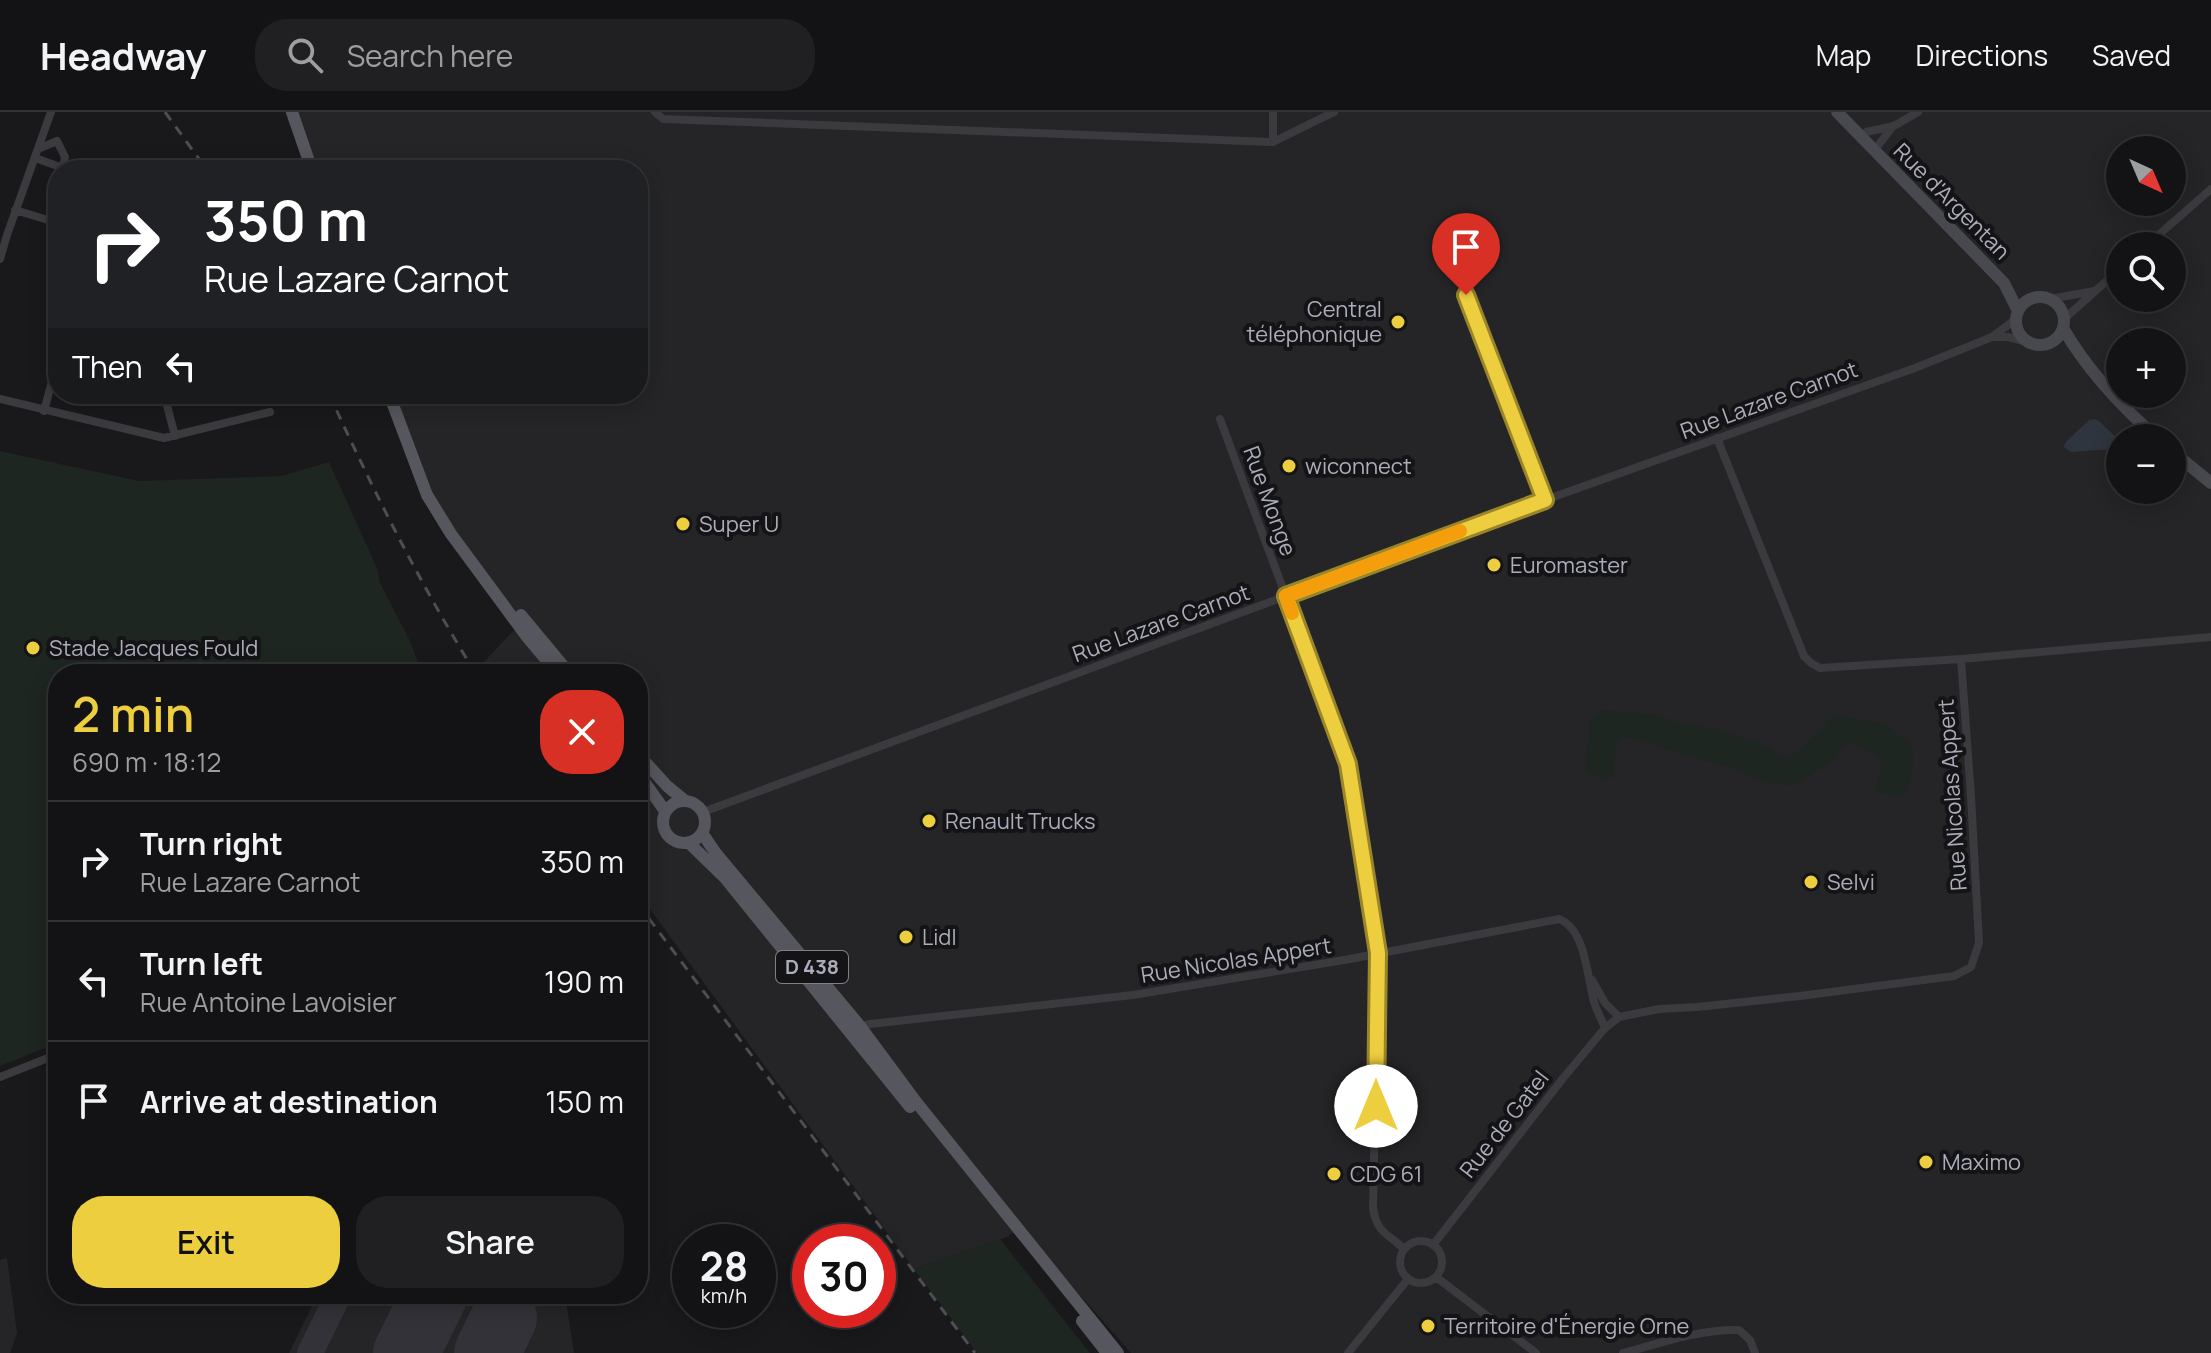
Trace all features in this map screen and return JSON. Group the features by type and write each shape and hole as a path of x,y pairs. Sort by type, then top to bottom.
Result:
{"main road":[{"path":"292,112 309,160"},
{"name":"Rue d'Argentan","path":"1837,112 2004,283 2035,297"},
{"name":"Rue d'Argentan","path":"2004,283 2017,315"},
{"path":"2064,323 2059,336 2052,342 2036,345 2021,336 2017,328 2017,315 2025,302 2035,297 2050,299 2060,307 2064,323 2083,359 2116,399 2142,424"},
{"path":"2052,342 2083,359"},
{"path":"393,404 427,495 451,534 550,664"},
{"path":"2186,462 2211,483"},
{"path":"451,534 562,664"},
{"path":"648,765 667,786 684,800 695,803 703,812 702,833 689,843 675,842 665,832 663,818 673,803 684,800"},
{"path":"648,787 665,811"},
{"name":"D 438","path":"702,833 1107,1353"},
{"name":"D 438","path":"689,843 725,878 856,1029"},
{"name":"D 438","path":"914,1106 1118,1353"}],"street":[{"path":"0,259 3,234 51,112"},
{"path":"655,112 663,119 1273,142 1334,112"},
{"path":"1273,112 1273,142"},
{"path":"1861,137 1866,132 1894,126 1918,112"},
{"path":"1874,151 1894,126"},
{"path":"2162,232 2211,189"},
{"path":"15,210 48,220"},
{"path":"2064,323 2106,281"},
{"path":"2050,299 2094,291"},
{"path":"1466,295 1545,500"},
{"name":"Rue Lazare Carnot","path":"703,812 1545,500 1915,368 1992,337 2017,315"},
{"name":"Rue Lazare Carnot","path":"1992,337 2028,342"},
{"path":"44,411 48,396"},
{"path":"0,399 164,438 270,412"},
{"path":"167,404 175,436"},
{"name":"Rue Monge","path":"1220,419 1348,764 1378,953 1373,1208 1380,1229 1404,1249"},
{"path":"1717,438 1804,656 1820,668 2211,637"},
{"name":"Rue Nicolas Appert","path":"856,1029 1108,999 1559,919 1568,923 1575,932 1589,976 1593,1001 1605,1028 1619,1017 1659,1009 1800,996 1954,976 1971,967 1979,943 1961,659"},
{"name":"Rue Nicolas Appert","path":"1589,976 1605,1003 1619,1017"},
{"name":"Rue de Gatel","path":"1433,1245 1605,1028"},
{"path":"0,1077 48,1058"},
{"path":"1421,1240 1433,1245 1441,1253 1442,1262 1436,1277 1421,1283 1408,1279 1399,1263 1404,1249 1412,1242 1421,1240"},
{"path":"1436,1277 1536,1353"},
{"path":"1348,1353 1408,1279"},
{"path":"1623,1353 1720,1329 1739,1330 1750,1340 1755,1353"}],"shaded area":[{"path":"285,112 2211,112 2211,1353 1131,1353 1020,1227 1007,1237 914,1269 896,1244 896,1224 881,1224 648,907 648,664 482,664 516,628 441,529 419,491 388,404 648,404 648,160 302,160"},
{"path":"2095,419 2106,428 2106,450 2071,452 2064,447 2065,443 2089,420"},
{"path":"0,451 139,481 281,476 329,462 377,568 380,583 419,664 48,664 48,1047 0,1066"},
{"path":"1603,710 1656,715 1679,723 1727,732 1757,742 1789,759 1829,719 1837,716 1884,723 1912,745 1911,780 1901,797 1875,789 1881,770 1879,759 1852,743 1844,746 1835,760 1794,785 1771,784 1737,770 1623,736 1615,749 1614,777 1605,780 1586,773 1591,720"},
{"path":"1000,1239 1090,1353 977,1353 914,1269"},
{"path":"7,1258 17,1333 10,1353 0,1353 0,1260"},
{"path":"313,1304 567,1304 574,1353 289,1353"}],"taxiway":[{"path":"310,1353 334,1304"}],"runway":[{"path":"406,1353 430,1304"},
{"path":"487,1353 504,1318"}],"railway":[{"path":"165,112 200,160"},
{"path":"334,404 398,536 470,664"},
{"path":"648,917 975,1353"}],"slow traffic":[{"path":"1292,613 1286,596 1460,531"}],"place":[{"name":"Central téléphonique","path":"1398,322"},
{"name":"wiconnect","path":"1289,466"},
{"name":"Super U","path":"683,524"},
{"name":"Euromaster","path":"1494,565"},
{"name":"Stade Jacques Fould","path":"33,648"},
{"name":"Renault Trucks","path":"929,821"},
{"name":"Selvi","path":"1811,882"},
{"name":"Lidl","path":"906,937"},
{"name":"Maximo","path":"1926,1162"},
{"name":"CDG 61","path":"1334,1174"},
{"name":"Territoire d'Énergie Orne","path":"1428,1326"}],"route":[{"path":"1376,1106 1378,953 1363,845 1348,764 1286,596 1545,500 1466,295"}]}
